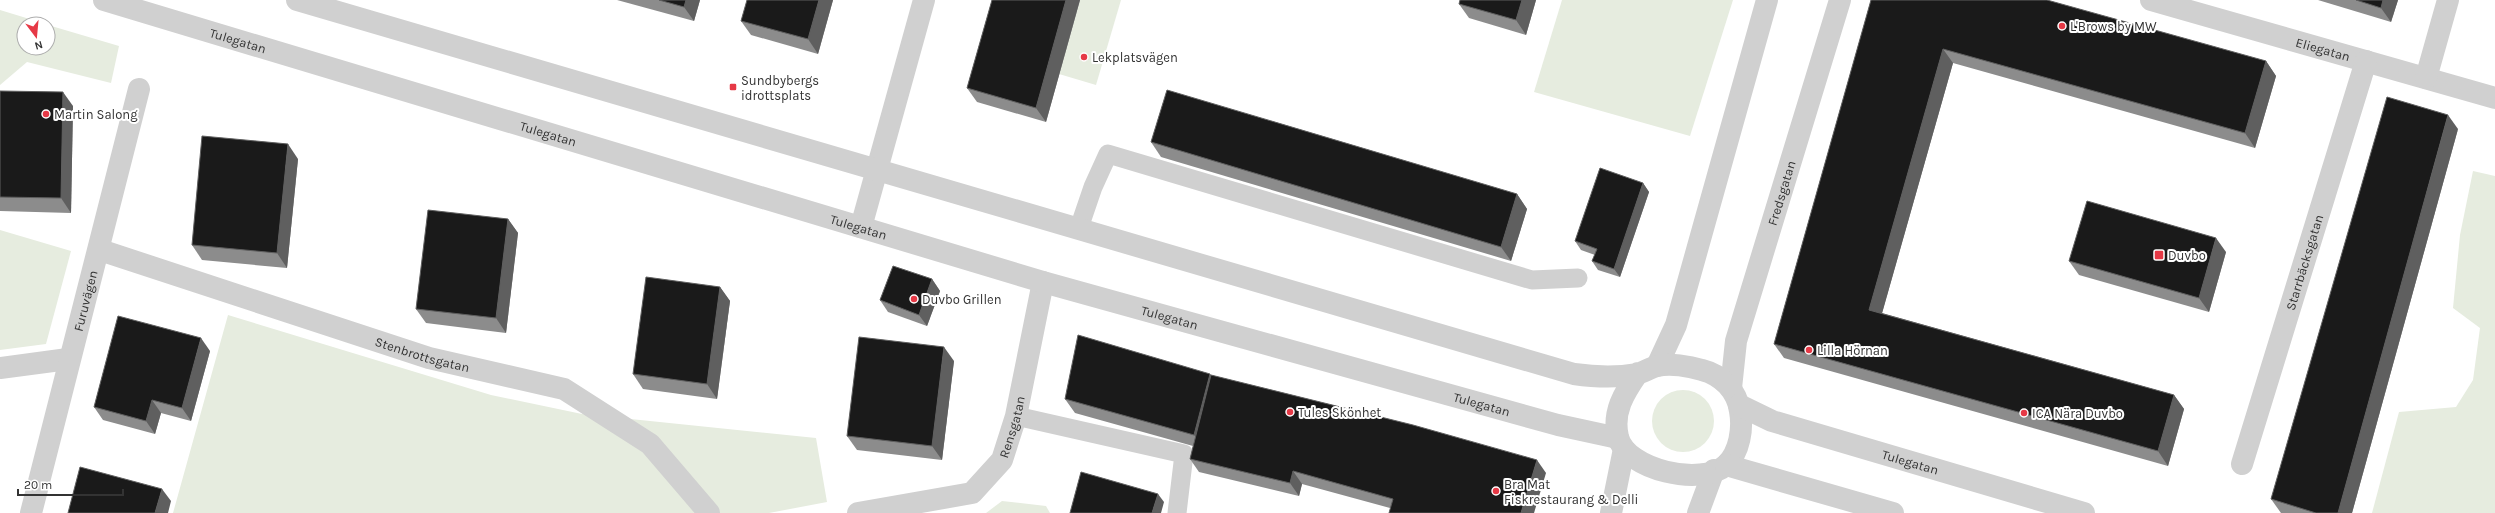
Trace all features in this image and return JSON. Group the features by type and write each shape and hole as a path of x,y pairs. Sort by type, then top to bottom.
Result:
{"street":[{"name":"Tulegatan","path":"104,0 1043,282 1547,422 1621,444 1639,461 1656,470 1678,475 1698,474 1720,468 1894,513"},
{"name":"Tulegatan","path":"297,0 1574,374 1598,377 1679,366 1701,369 1716,374 1735,396 1778,423 2084,513"},
{"path":"861,227 924,0"},
{"path":"1611,513 1621,444 1616,419 1620,402 1647,370 1676,325 1767,0"},
{"name":"Fredsgatan","path":"1735,396 1736,341 1840,0"},
{"name":"Eliegatan","path":"2151,0 2495,98"},
{"path":"2426,78 2448,0"},
{"name":"Starrbäcksgatan","path":"2242,464 2366,61"},
{"name":"Furuvägen","path":"30,513 68,359 100,250 139,89"},
{"name":"Stenbrottsgatan","path":"100,250 429,358 564,389 650,444 710,513"},
{"name":"Rensgatan","path":"858,513 972,493 1002,460 1016,416 1043,282"},
{"path":"0,368 68,359"},
{"path":"1698,513 1720,468 1736,450 1743,425 1735,396"}],"lane":[{"path":"1079,228 1093,187 1108,154 1532,280 1578,278"},
{"path":"1016,416 1184,454 1177,513"}],"shaded area":[{"name":"Lekplatsvägen","path":"1080,0 1121,0 1096,85 1059,74"},
{"path":"1562,0 1733,0 1690,136 1534,92"},
{"path":"0,10 20,16 16,16 16,56 56,56 56,27 119,46 111,83 27,62 0,85"},
{"path":"2473,171 2495,176 2495,513 2372,513 2399,412 2456,407 2473,380 2480,328 2453,308 2460,235"},
{"path":"0,230 71,251 46,344 0,350"},
{"path":"228,315 491,395 582,414 816,438 827,502 769,513 173,513"},
{"path":"1677,390 1689,390 1705,399 1712,409 1714,421 1712,433 1705,443 1689,452 1677,452 1666,447 1657,438 1652,427 1652,415 1657,404 1666,395"},
{"path":"1002,501 1046,506 1050,513 986,513"}],"building":[{"path":"659,0 686,0 684,7"},
{"path":"747,0 819,0 808,39 741,21"},
{"path":"992,0 1066,0 1036,108 967,88"},
{"path":"1460,0 1522,0 1516,20 1459,4"},
{"path":"1871,0 2047,0 2266,61 2245,133 1943,49 1869,310 2174,395 2158,451 1774,344"},
{"path":"2356,0 2383,0 2381,8"},
{"path":"1167,90 1517,194 1501,247 1151,142"},
{"path":"0,91 63,92 61,198 0,197"},
{"path":"2387,97 2448,115 2338,513 2316,513 2271,499"},
{"path":"202,136 288,144 277,253 192,245"},
{"path":"1600,168 1643,183 1614,269 1592,261 1597,249 1575,241"},
{"path":"2087,201 2216,238 2199,298 2069,261"},
{"path":"428,210 508,219 496,318 416,309"},
{"path":"893,266 932,279 919,315 880,300"},
{"path":"646,277 720,287 707,384 633,374"},
{"path":"118,316 201,338 182,408 152,400 146,421 94,407"},
{"path":"1078,335 1210,374 1194,435 1065,399"},
{"path":"859,337 944,347 932,446 847,436"},
{"path":"1211,375 1413,425 1537,460 1521,513 1389,513 1393,499 1293,471 1290,483 1190,459"},
{"path":"80,467 162,489 155,513 68,513"},
{"path":"1081,472 1158,494 1152,513 1070,513"}],"place":[{"name":"L'Brows by MW","path":"2062,26"},
{"name":"Lekplatsvägen","path":"1084,57"},
{"name":"Sundbybergs idrottsplats","path":"733,87"},
{"name":"Martin Salong","path":"46,114"},
{"name":"Duvbo","path":"2159,255"},
{"name":"Duvbo Grillen","path":"914,299"},
{"name":"Lilla Hörnan","path":"1809,350"},
{"name":"Tules Skönhet","path":"1290,412"},
{"name":"ICA Nära Duvbo","path":"2024,413"},
{"name":"Bra Mat Fiskrestaurang & Delli","path":"1496,491"}]}
